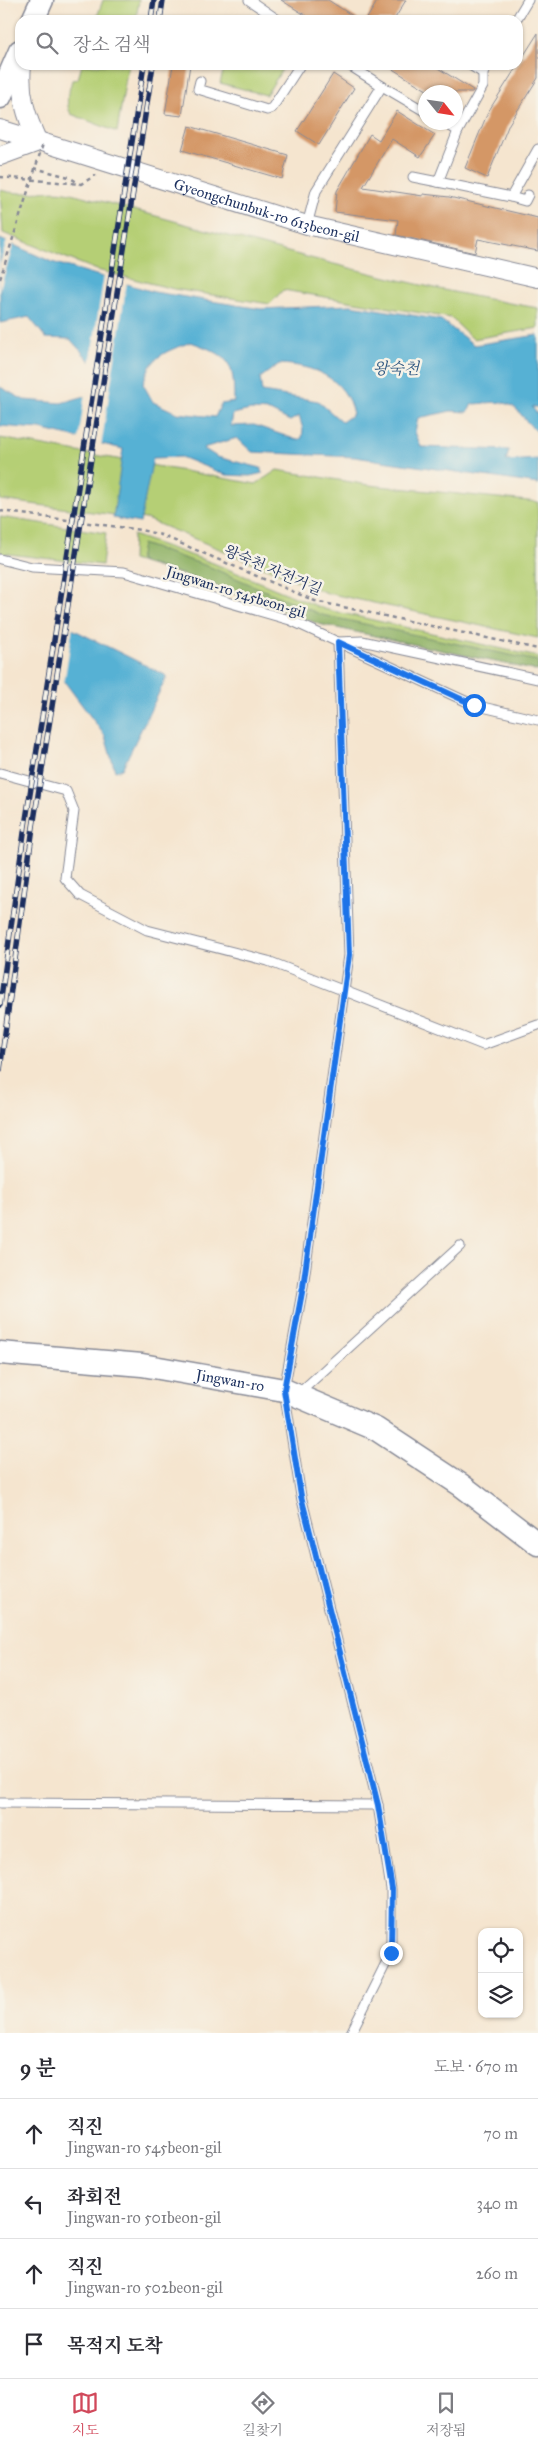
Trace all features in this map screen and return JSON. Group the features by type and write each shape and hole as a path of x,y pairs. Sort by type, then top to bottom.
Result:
{"street":[{"path":"35,15 42,0"},
{"path":"0,97 15,62"},
{"path":"4,155 41,143 26,117 20,80 21,70"},
{"name":"Gyeongchunbuk-ro 613beon-gil","path":"0,129 307,225 538,278"},
{"name":"Jingwan-ro","path":"0,1353 142,1365 291,1392 376,1429 461,1485 538,1544"}],"lane":[{"path":"249,0 271,15"},
{"path":"519,15 528,0"},
{"path":"200,81 198,89 267,110 272,108 297,70"},
{"path":"357,70 418,107"},
{"path":"438,182 458,131 483,86 486,70"},
{"path":"307,225 316,192 382,86"},
{"path":"511,197 538,149"},
{"path":"413,178 525,201 528,195"},
{"name":"Jingwan-ro 545beon-gil","path":"0,559 32,567 124,572 290,620 474,705 538,720"},
{"path":"351,2033 391,1953 392,1889 378,1805 301,1496 291,1392 303,1287 349,955 338,642 362,641 538,679"},
{"path":"0,773 66,790 74,811 66,878 80,894 147,930 268,961 483,1045 538,1025"},
{"path":"291,1392 460,1246"},
{"path":"0,1802 378,1805"}],"path":[{"path":"0,279 41,143"},
{"path":"0,177 82,184 112,165"},
{"path":"34,168 69,176 82,184"},
{"name":"왕숙천 자전거길","path":"0,511 141,530 161,535 315,601 538,649"}],"green space":[{"path":"103,0 139,0 137,15 98,15"},
{"path":"81,70 127,70 117,132 71,114 67,101 72,80 78,79"},
{"path":"224,70 282,70 266,95 220,83"},
{"path":"0,190 19,193 63,191 362,271 420,285 538,308 538,328 473,339 451,318 283,290 270,304 174,289 97,270 3,233"},
{"path":"0,438 256,484 277,470 369,485 538,502 538,638 327,593 146,519 0,500"},
{"path":"0,517 106,533 102,565 0,553"},
{"path":"133,535 213,563 324,609 538,657 538,671 319,624 203,581 132,560"},
{"path":"142,544 210,567 322,615 538,661 538,671 319,624 203,581 139,561"}],"water":[{"name":"왕숙천","path":"0,239 52,262 154,292 261,309 351,305 441,320 474,345 538,335 538,407 532,407 538,415 538,432 512,406 495,402 472,404 468,412 451,411 418,418 415,432 421,447 509,450 506,461 538,459 538,484 355,457 252,452 237,438 203,448 217,457 261,468 263,473 250,476 226,475 181,457 153,458 140,523 113,518 123,449 40,429 0,426 0,387 24,400 61,403 96,393 100,372 70,339 46,338 29,317 0,323","holes":["191,342 222,356 231,369 234,402 221,404 215,417 177,413 153,402 143,384 150,367 160,356","279,364 304,367 316,371 326,376 343,391 353,414 342,422 318,401 262,392 260,378","250,410 270,411 290,421 299,416 303,429 302,438 297,440 254,425 231,426 233,414"]},
{"path":"60,623 167,676 122,769 115,771 105,736 47,658"}],"pier":[{"path":"7,240 14,243 0,289 0,264"},
{"path":"104,275 127,282 101,447 78,441 85,393 94,391 98,373 90,364"},
{"path":"61,620 73,626 64,684 45,658 58,621"}],"building":[{"path":"281,0 328,0 351,15 305,15"},
{"path":"378,0 406,0 397,15 369,15"},
{"path":"538,33 538,78 509,124 487,178 465,168 488,112 515,70 523,70 523,57"},
{"path":"172,70 189,70 182,116 165,114"},
{"path":"394,70 441,70 473,90 472,92 463,92 463,85 419,85"},
{"path":"333,74 354,88 319,145 297,131"},
{"path":"397,111 418,124 418,130 427,130 435,135 420,157 392,139 363,187 423,196 423,194 449,197 538,218 538,251 478,239 475,253 396,235 398,220 335,212 337,191 370,134 379,140"},
{"path":"189,126 288,155 282,179 182,150"}],"railway":[{"path":"152,15 154,0"},
{"path":"161,15 163,0"},
{"path":"0,1005 25,826 143,70"},
{"path":"0,1070 33,827 152,70"}],"route":[{"path":"391,1953 392,1889 378,1805 342,1667 301,1496 284,1390 303,1287 349,955 338,642 474,705"}]}
